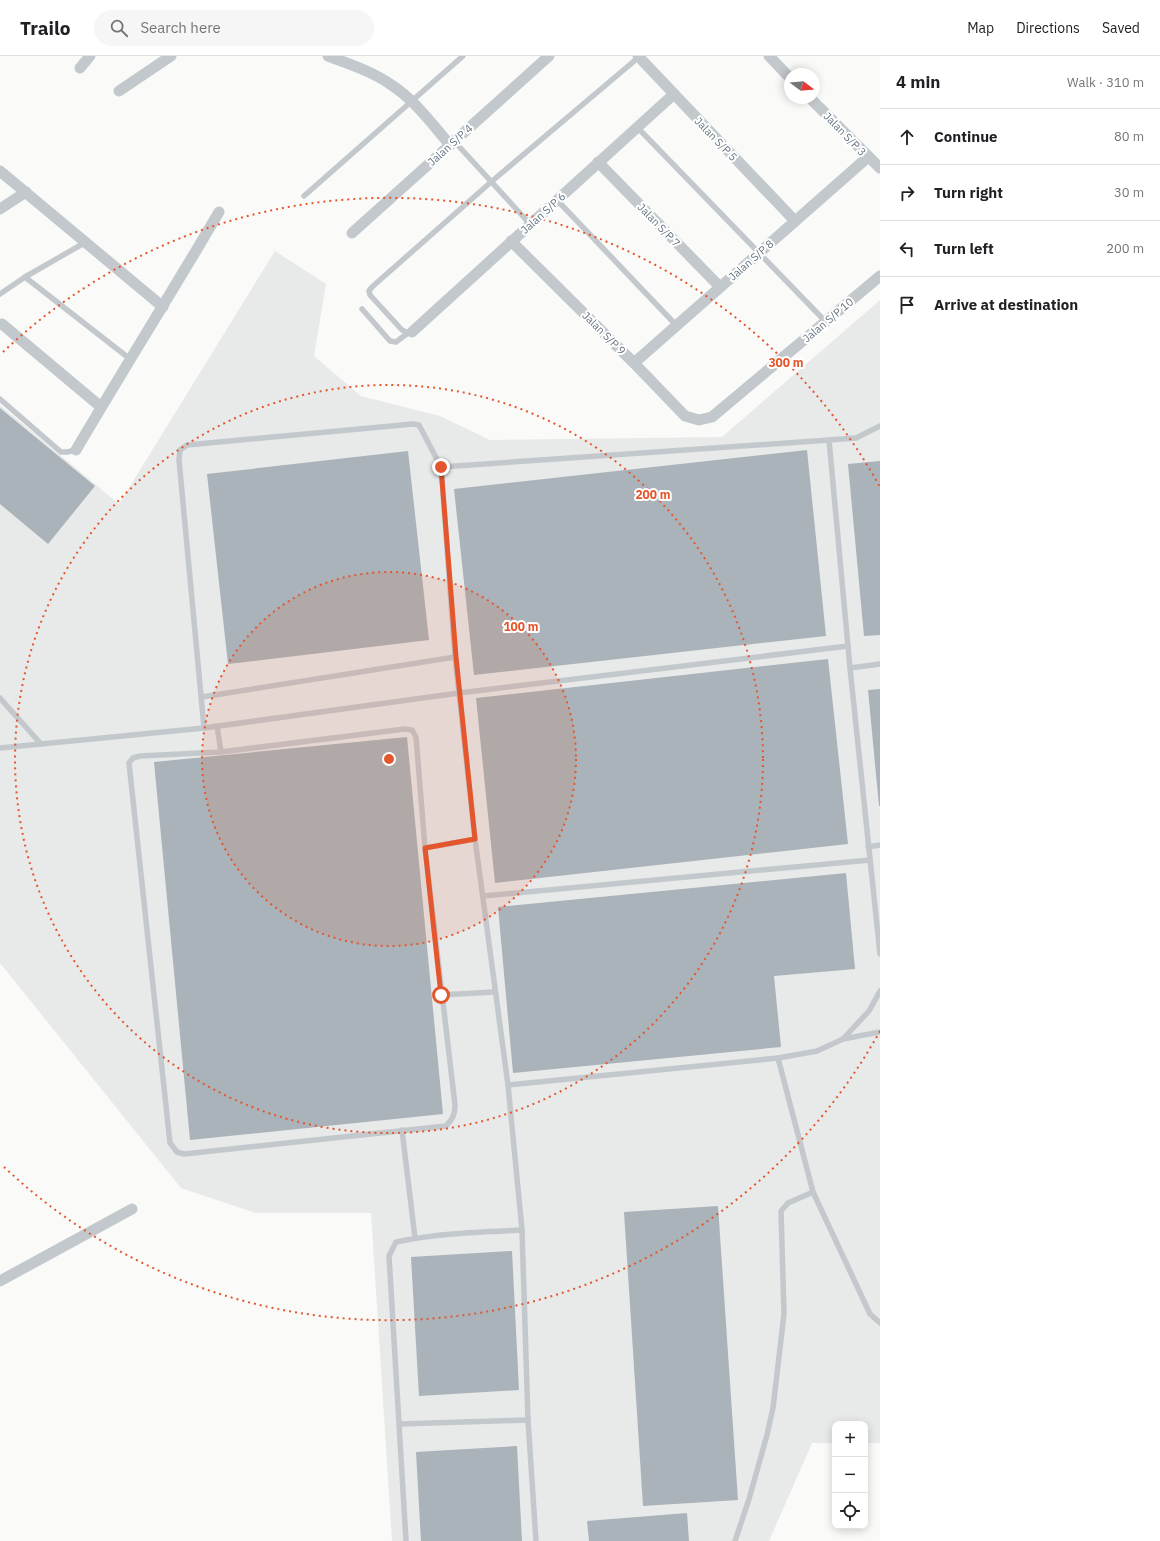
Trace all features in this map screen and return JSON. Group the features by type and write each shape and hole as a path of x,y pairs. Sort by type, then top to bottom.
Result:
{"street":[{"path":"80,68 90,56"},
{"path":"118,91 171,56"},
{"path":"328,56 373,74 390,84 411,101 452,143"},
{"name":"Jalan S/P 4","path":"352,233 549,56"},
{"name":"Jalan S/P 5","path":"638,56 795,221"},
{"path":"769,56 784,72"},
{"name":"Jalan S/P 6","path":"410,332 674,94"},
{"name":"Jalan S/P 3","path":"816,104 880,168"},
{"name":"Jalan S/P 8","path":"634,363 868,157"},
{"name":"Jalan S/P 7","path":"598,162 720,287"},
{"path":"0,171 163,307"},
{"path":"0,209 26,192"},
{"path":"76,450 219,212"},
{"name":"Jalan S/P 9","path":"512,241 685,416 699,420"},
{"name":"Jalan S/P 10","path":"699,420 712,417 880,276"},
{"path":"2,324 101,407"},
{"path":"0,1281 132,1209"}],"lane":[{"path":"304,196 463,56"},
{"path":"410,332 402,330 370,295 369,291 372,287 638,56"},
{"path":"637,127 826,322"},
{"path":"452,143 492,182 530,224"},
{"path":"557,200 676,326"},
{"path":"0,294 25,277 86,242"},
{"path":"25,277 130,359"},
{"path":"362,309 390,342 396,342 410,332"},
{"path":"0,399 61,452 76,450"},
{"path":"204,728 179,468 180,450 187,445 413,424 419,425 441,467 456,657 475,839 494,992 508,1086 522,1230 528,1420 536,1541"},
{"path":"441,467 856,438 880,426"},
{"path":"830,440 850,668 880,954"},
{"path":"0,748 204,728 460,693 848,646"},
{"path":"202,697 456,657"},
{"path":"850,668 880,664"},
{"path":"0,698 41,744"},
{"path":"217,726 221,752"},
{"path":"405,729 412,730 416,737 425,848 455,1113 452,1119 446,1126 184,1154 178,1152 170,1143 129,763 133,758 140,756 221,752 405,729"},
{"path":"425,848 475,839"},
{"path":"868,847 880,845"},
{"path":"483,896 870,860"},
{"path":"843,1039 869,1011 880,991"},
{"path":"441,995 494,992"},
{"path":"508,1086 778,1058 817,1051 843,1039 880,1032"},
{"path":"778,1058 813,1192 870,1314 880,1323"},
{"path":"402,1130 415,1238"},
{"path":"735,1541 758,1470 768,1434 773,1408 784,1314 781,1211 788,1203 813,1192"},
{"path":"406,1541 389,1256 396,1242 415,1238 457,1233 522,1230"},
{"path":"400,1424 528,1420"}],"shaded area":[{"path":"275,251 326,284 314,356 361,396 440,416 490,440 722,437 880,300 880,1443 868,1443 868,1421 832,1421 832,1443 812,1443 769,1541 392,1541 371,1213 256,1213 181,1188 0,963 0,405 119,504"}],"building":[{"path":"0,408 95,486 48,544 0,504"},
{"path":"807,450 826,636 474,675 454,489"},
{"path":"408,451 429,640 228,664 207,474"},
{"path":"880,461 880,635 864,636 848,464"},
{"path":"828,659 848,844 495,883 476,698"},
{"path":"880,689 880,806 879,806 868,690"},
{"path":"407,737 443,1114 190,1140 154,762"},
{"path":"846,873 855,969 774,976 781,1047 513,1073 498,907"},
{"path":"718,1206 738,1500 643,1506 624,1212"},
{"path":"512,1251 519,1390 419,1396 411,1257"},
{"path":"517,1446 522,1541 421,1541 416,1452"},
{"path":"687,1513 689,1541 589,1541 587,1521"}],"route":[{"path":"441,467 456,657 475,839 425,848 441,995"}]}
